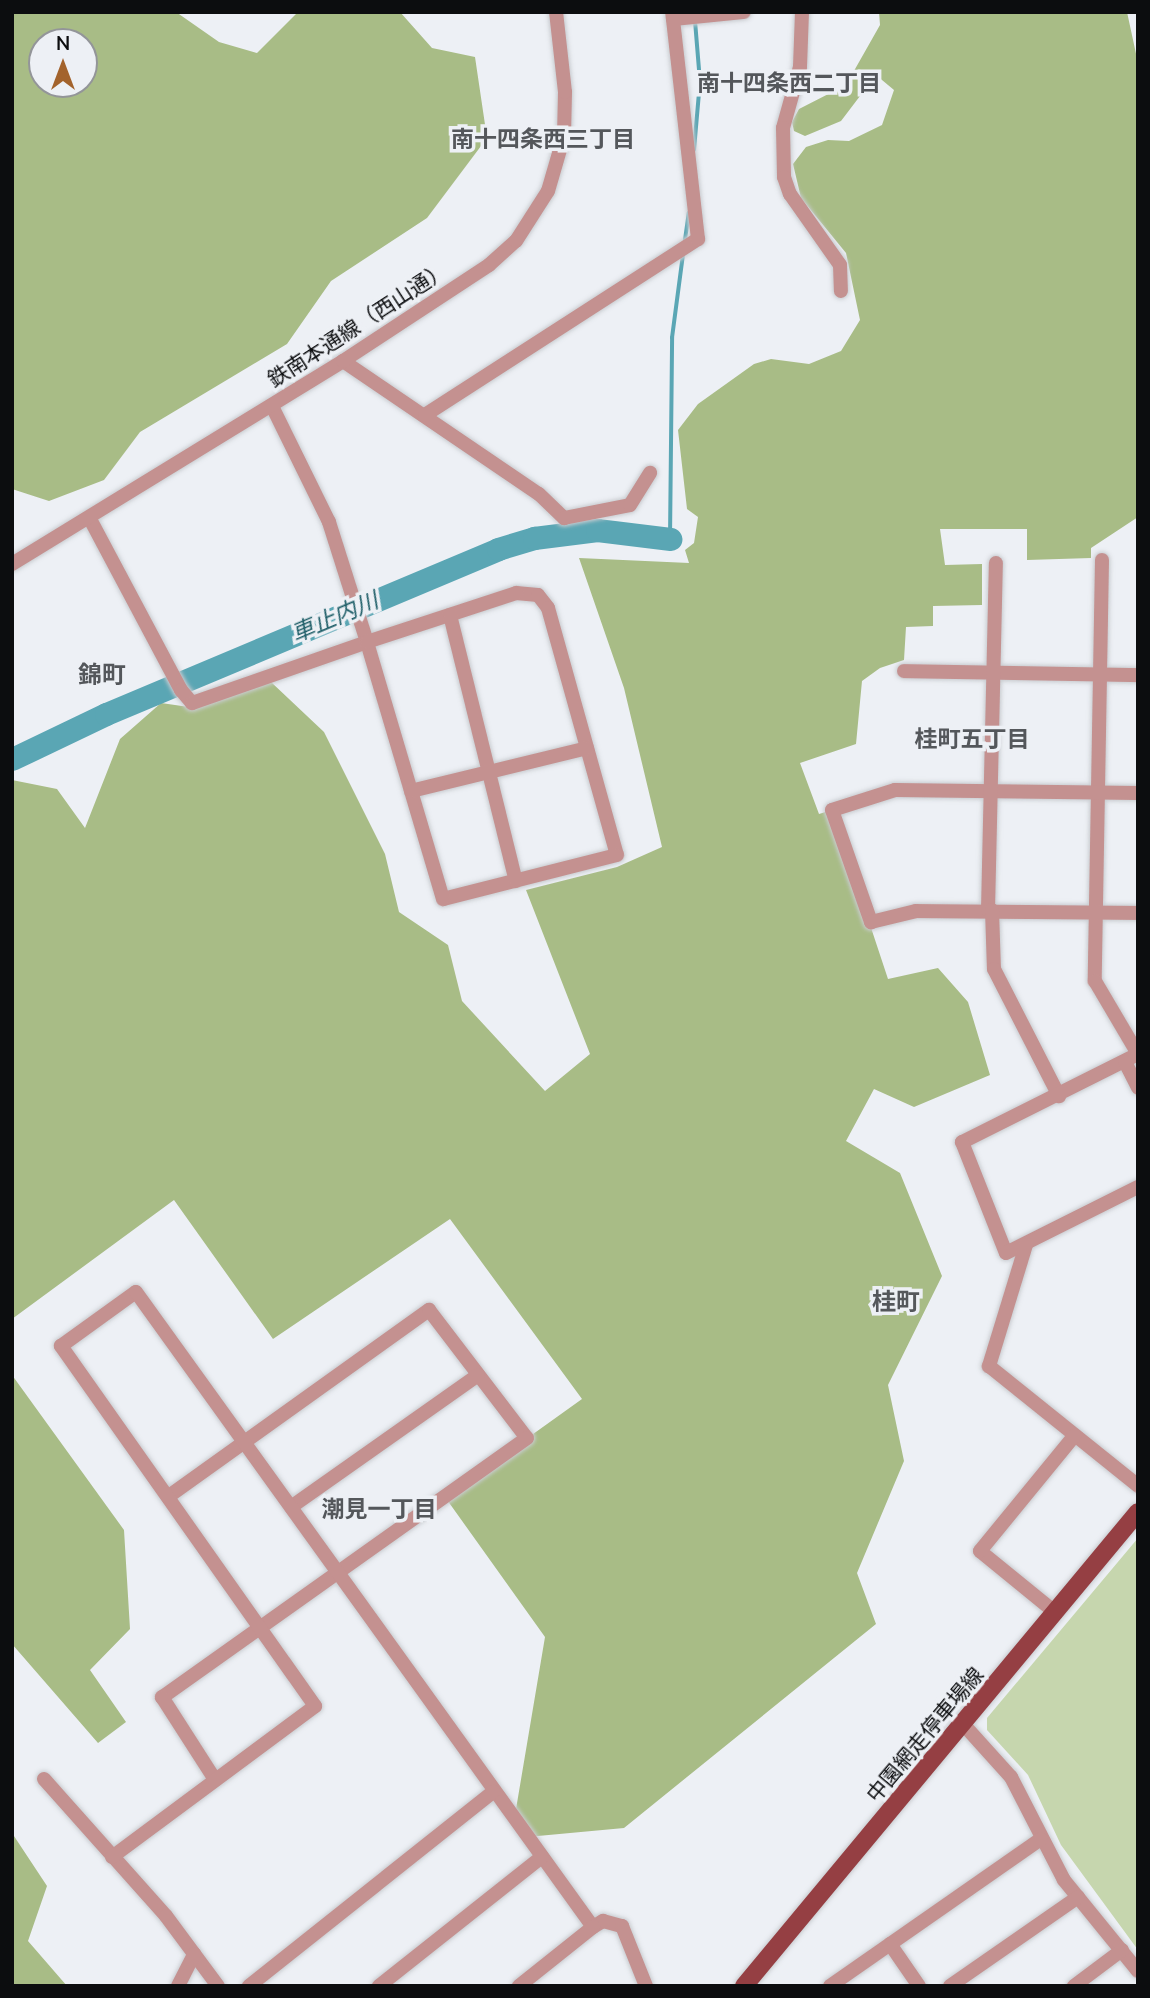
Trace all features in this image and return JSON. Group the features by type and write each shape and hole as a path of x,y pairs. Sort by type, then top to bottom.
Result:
{"main road":[{"name":"中園網走停車場線","path":"744,1986 964,1725 1138,1512"}],"street":[{"name":"鉄南本通線（西山通）","path":"12,564 272,406 489,265 535,214 557,169 566,123 556,12"},
{"path":"425,415 698,239 672,16 744,12"},
{"path":"802,12 800,67 783,128 784,177 790,194 840,265 841,291"},
{"path":"343,361 539,494 564,518 630,505 650,473"},
{"path":"90,519 177,684 192,703 368,642 524,592 544,600 617,855 443,899 368,642 329,522 272,406"},
{"path":"1102,560 1099,912 1095,981 1138,1054 1059,1096 962,1142 1006,1253 1138,1188"},
{"path":"996,563 990,910 994,969 1059,1096"},
{"path":"450,615 516,881"},
{"path":"904,671 1138,675"},
{"path":"411,791 587,748"},
{"path":"1138,793 895,790 831,810 871,922 916,911 1138,913"},
{"path":"1125,1062 1138,1088"},
{"path":"1026,1245 989,1366 1138,1486"},
{"path":"112,1857 214,1778 315,1706 61,1346 136,1292 493,1792 593,1927"},
{"path":"169,1496 429,1310 527,1438 162,1697 214,1778"},
{"path":"291,1507 478,1375"},
{"path":"1056,1613 980,1551 1074,1436"},
{"path":"964,1725 1011,1777 1041,1839 1078,1897 1138,1971"},
{"path":"44,1779 166,1916 218,1986"},
{"path":"249,1986 493,1792"},
{"path":"830,1986 1041,1839"},
{"path":"379,1986 542,1857"},
{"path":"950,1986 1078,1897"},
{"path":"519,1986 603,1921 622,1926 646,1986"},
{"path":"890,1944 919,1986"},
{"path":"1074,1986 1122,1950"},
{"path":"178,1986 194,1954"}],"green space":[{"path":"12,12 176,12 219,42 257,53 298,12 400,12 432,48 475,57 487,138 427,218 331,281 287,344 140,432 104,480 49,501 12,489"},
{"path":"879,12 1127,12 1138,63 1138,517 1091,548 1091,558 1027,560 1027,529 940,529 945,565 982,564 982,605 933,606 933,626 906,627 904,660 880,668 862,681 856,744 800,763 819,814 832,810 888,979 938,968 968,1002 990,1075 914,1107 874,1089 846,1141 900,1173 942,1276 888,1385 904,1461 857,1573 876,1624 624,1828 527,1837 514,1821 545,1637 445,1497 582,1399 450,1219 273,1339 174,1200 12,1319 12,780 57,789 85,828 120,739 161,703 196,708 271,682 324,732 385,854 399,912 448,945 462,1001 545,1091 590,1054 526,890 617,867 662,847 624,688 579,558 689,563 685,550 694,543 698,517 687,509 678,430 698,404 754,364 771,359 809,364 841,351 860,320 846,253 801,198 793,164 806,147 828,140 849,141 882,125 894,90 876,75 841,121 805,136 794,131 792,122 799,109 846,85 880,25"},
{"path":"12,1375 124,1530 130,1629 90,1670 126,1722 98,1743 12,1644"},
{"path":"1138,1538 1138,1950 1061,1845 1028,1775 987,1730 987,1718"},
{"path":"12,1833 47,1886 28,1941 67,1986 12,1986"}],"waterway":[{"path":"694,150 700,82 695,21"},
{"path":"685,240 689,213"},
{"path":"670,539 672,338 683,255"},
{"name":"車止内川","path":"12,759 106,714 498,549 534,538 597,530 670,539"}],"district":[{"name":"南十四条西二丁目","path":"789,84"},
{"name":"南十四条西三丁目","path":"543,140"},
{"name":"錦町","path":"102,676"},
{"name":"桂町五丁目","path":"972,740"},
{"name":"桂町","path":"896,1303"},
{"name":"潮見一丁目","path":"379,1510"}]}
